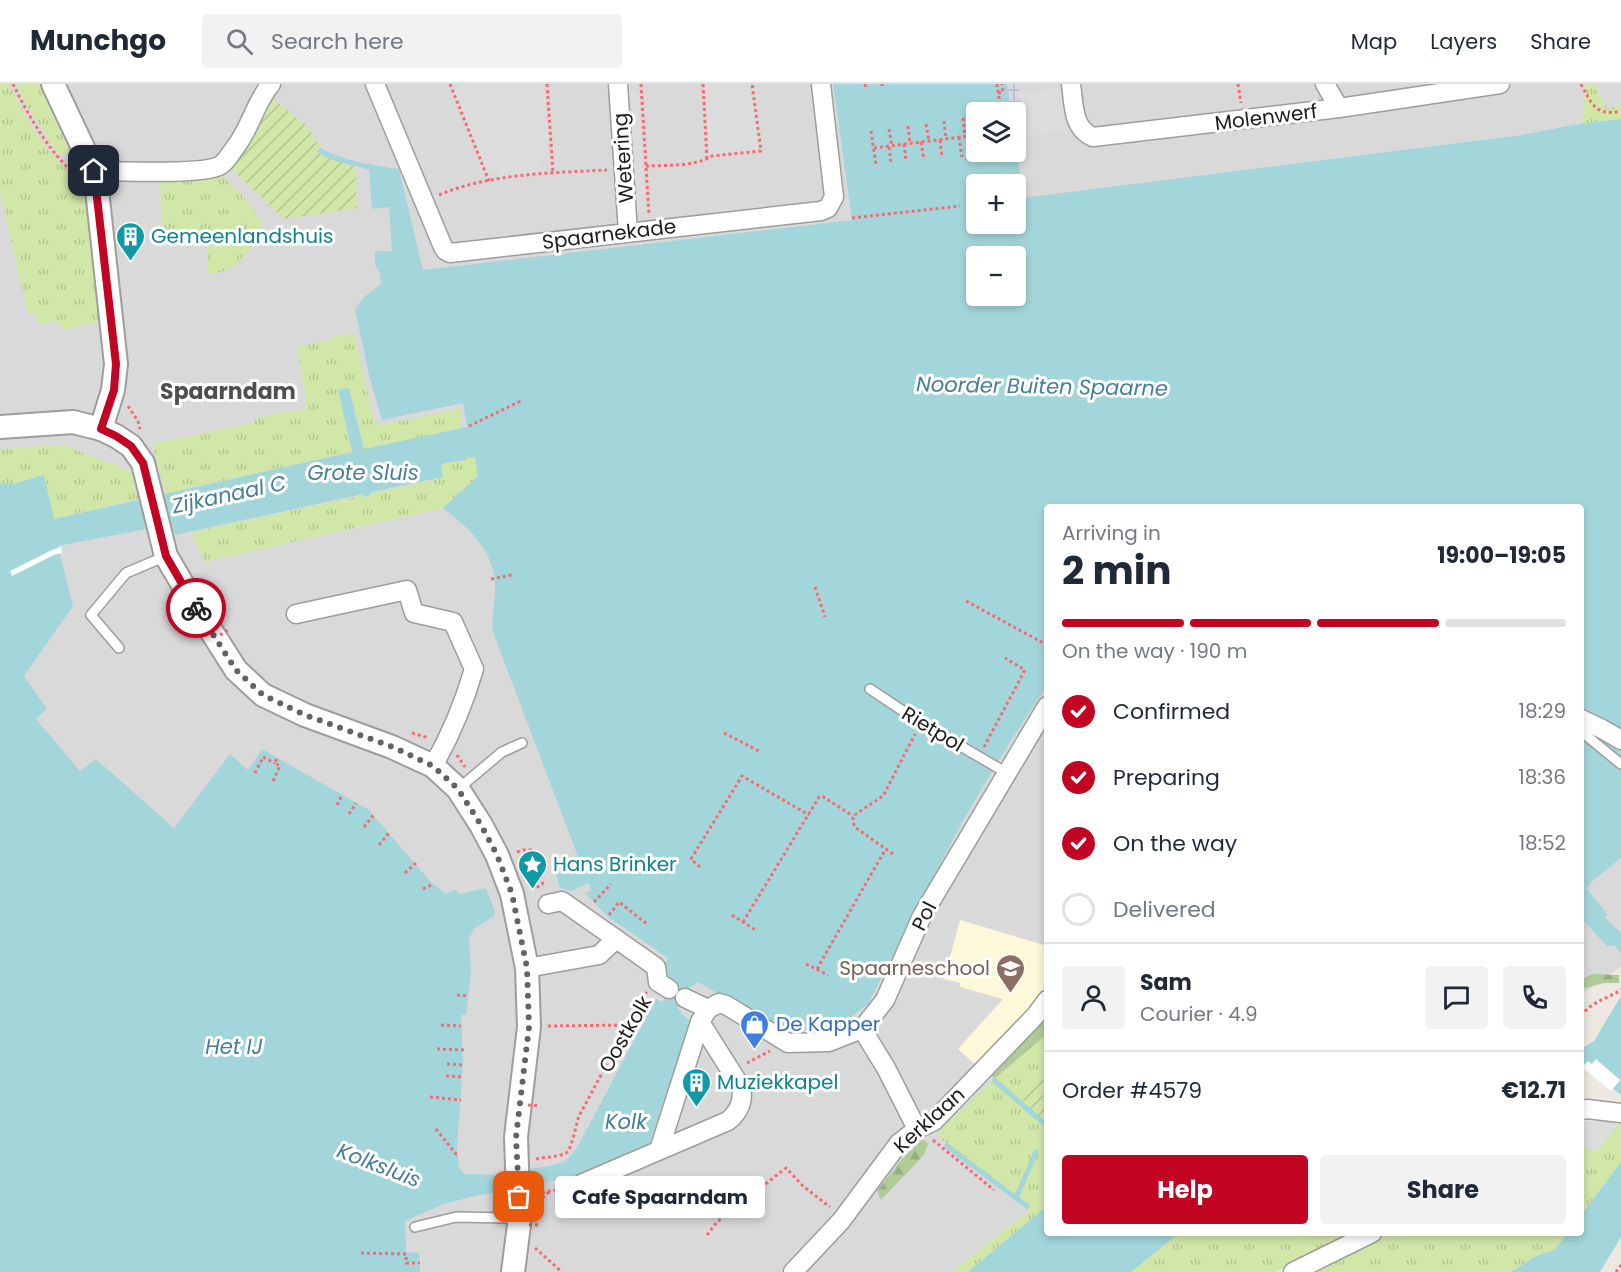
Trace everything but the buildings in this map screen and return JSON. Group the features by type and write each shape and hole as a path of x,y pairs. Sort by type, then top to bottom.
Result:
{"street":[{"path":"53,84 94,171 116,364 114,390 101,429"},
{"path":"94,171 209,170 221,166 239,142 264,92 272,84"},
{"name":"Spaarnekade","path":"375,84 442,248 450,253 821,211 828,207 834,197 821,84"},
{"name":"Wetering","path":"618,84 628,232"},
{"name":"Molenwerf","path":"1071,84 1076,122 1084,133 1093,137 1340,108 1500,84"},
{"path":"1325,84 1340,108"},
{"path":"0,427 73,422 101,429 116,436 138,453 143,463 163,546 196,607 236,670 263,695 305,715 393,747 433,766 458,789 486,835 512,894 527,968 529,1027 516,1137 524,1163 518,1189 529,1224 513,1272"},
{"path":"296,614 407,590 414,613 453,622 474,669 446,744 433,766"},
{"name":"Pol","path":"862,1029 885,1000 922,916 1002,770 1044,709"},
{"path":"1586,727 1621,740"},
{"name":"Oostkolk","path":"548,904 562,901 656,968 671,990"},
{"path":"527,968 599,955 616,939"},
{"path":"581,1184 728,1121 740,1106 743,1094 704,1016 671,990"},
{"path":"659,1150 704,1016 722,1003 788,1043 828,1042 862,1029 920,1128"},
{"name":"Kerklaan","path":"793,1272 843,1218 899,1143 934,1121 1044,1004"},
{"path":"1584,1110 1621,1113"},
{"path":"1293,1272 1366,1236"}],"lane":[{"path":"119,648 91,615 126,573 163,546"},
{"name":"Rietpol","path":"870,690 1002,770"},
{"path":"1586,727 1621,764"},
{"path":"458,789 502,753 522,743"},
{"path":"415,1227 456,1217 507,1218 529,1224"}],"path":[{"path":"14,84 24,106 49,146 69,170"},
{"path":"450,84 489,181"},
{"path":"547,84 553,173"},
{"path":"641,84 650,229"},
{"path":"703,84 707,159"},
{"path":"646,166 680,165 712,156 761,151 752,84"},
{"path":"997,84 999,102"},
{"path":"998,93 1003,92 1002,84"},
{"path":"1581,84 1594,106 1602,112 1621,111"},
{"path":"874,148 965,136 963,118"},
{"path":"944,121 946,139"},
{"path":"926,124 928,141"},
{"path":"908,126 910,144"},
{"path":"889,129 891,163"},
{"path":"872,131 876,165"},
{"path":"959,137 962,157"},
{"path":"940,140 942,157"},
{"path":"921,142 924,160"},
{"path":"904,144 906,161"},
{"path":"423,201 463,185 553,173 624,169"},
{"path":"852,218 960,206"},
{"path":"469,426 523,400"},
{"path":"491,579 512,575"},
{"path":"815,587 825,617"},
{"path":"966,601 1044,643"},
{"path":"220,635 226,630 230,637"},
{"path":"979,756 1025,670 1005,658"},
{"path":"853,816 883,796 921,723"},
{"path":"410,732 446,744"},
{"path":"724,733 759,751"},
{"path":"255,773 263,757 280,766 273,781"},
{"path":"275,763 277,758"},
{"path":"700,867 691,859 742,776 809,815"},
{"path":"337,805 342,795"},
{"path":"743,922 819,797 822,796 853,816"},
{"path":"349,814 356,803"},
{"path":"364,827 375,813"},
{"path":"853,816 856,828 893,854"},
{"path":"379,845 389,833"},
{"path":"515,853 531,850 543,885"},
{"path":"817,969 885,850"},
{"path":"405,873 416,863"},
{"path":"423,889 433,884"},
{"path":"594,903 611,884"},
{"path":"607,916 619,902 647,924"},
{"path":"732,915 757,931"},
{"path":"807,964 828,975"},
{"name":"Oostkolk","path":"524,1163 567,1153 572,1147 573,1134 579,1116 644,996 671,990"},
{"path":"1584,1012 1589,1005 1607,999 1621,990"},
{"path":"457,995 468,996"},
{"path":"441,1025 461,1026"},
{"path":"529,1027 628,1025"},
{"path":"732,1070 788,1043"},
{"path":"437,1049 465,1050"},
{"path":"447,1064 464,1065"},
{"path":"446,1076 464,1077"},
{"path":"430,1097 461,1100"},
{"path":"528,1105 539,1106"},
{"path":"920,1128 936,1145 994,1190"},
{"path":"436,1129 456,1155 459,1154"},
{"path":"707,1234 717,1222 786,1168 803,1186 843,1218"},
{"path":"541,1193 550,1191"},
{"path":"533,1247 562,1272"},
{"path":"361,1253 406,1254 406,1263 420,1263"},
{"path":"1616,1272 1621,1265"}],"shaded area":[{"path":"0,84 1621,84 1621,214 1026,249 1026,246 966,246 966,252 456,282 1044,591 1044,1236 1250,1236 1201,1272 333,1272 0,710"},
{"path":"464,84 544,84 549,160 538,161 540,174 500,179 497,169 487,172 452,91"},
{"path":"704,84 750,84 759,149 708,155"},
{"path":"1007,84 1018,84 1021,102 1010,102"},
{"path":"1062,88 1067,131 1026,136 1026,102 1020,102 1019,93"},
{"path":"638,91 646,212 635,213 627,92"},
{"path":"1584,632 1621,641 1621,966 1584,993"},
{"name":"Spaarneschool","path":"960,920 1044,945 1044,989 1036,1001 976,1065 958,1049 1003,999 960,987 960,983 944,979"},
{"path":"1621,1118 1621,1122 1596,1152 1584,1147 1584,1122"}],"green space":[{"path":"0,84 9,84 25,114 53,154 63,166 89,188 102,321 62,330 59,321 38,324 37,314 28,314 0,193"},
{"path":"16,84 44,84 73,149 60,156 25,103"},
{"path":"1586,84 1595,84 1607,110 1621,105 1621,119 1579,124 1582,123"},
{"path":"270,97 306,125 320,146 317,151 355,167 357,208 284,219 230,168"},
{"path":"221,175 250,205 262,226 241,260 220,273 207,274 207,244 163,242 160,182"},
{"path":"354,334 374,421 380,425 462,409 460,429 364,450 349,388 338,390 352,452 166,493 152,444 255,422 255,418 307,408 297,347 333,339 334,336"},
{"path":"63,445 136,473 145,497 53,519 43,476 10,485 0,483 0,449"},
{"path":"475,456 479,476 443,508 204,562 192,532 434,480 441,464 466,460 466,458"},
{"path":"1592,974 1619,975 1619,983 1604,983 1584,988 1584,978"},
{"path":"1044,1022 1044,1037 994,1079 988,1070"},
{"path":"1044,1037 1044,1069 1017,1094 1044,1123 1044,1209 968,1272 951,1272 1029,1211 940,1138 938,1132 994,1079"},
{"path":"1044,1069 1044,1123 1016,1094"},
{"path":"1621,1119 1621,1162 1584,1211 1584,1145"},
{"path":"923,1139 928,1144 924,1155 881,1200 877,1191 902,1159"},
{"path":"1175,1236 1352,1236 1275,1272 1131,1272"},
{"path":"1384,1236 1566,1236 1555,1249 1534,1257 1511,1272 1303,1272"}],"water":[{"path":"833,84 1007,84 1010,102 966,102 966,162 1018,162 1020,174 966,174 966,234 1026,234 1026,198 1522,135 1621,119 1621,858 1591,882 1587,889 1608,915 1606,919 1621,933 1621,953 1615,946 1607,946 1584,921 1584,740 1603,719 1584,709 1584,504 1044,504 1044,690 961,824 868,1004 854,1015 826,1029 807,1030 788,1027 750,1012 698,982 689,988 678,1009 690,1022 649,1145 603,1166 570,1177 444,1204 405,1221 406,1252 419,1253 420,1272 0,1272 0,483 10,485 44,475 54,519 352,452 338,390 349,388 364,449 467,427 463,403 382,420 369,375 355,310 363,298 381,284 380,273 375,265 375,251 392,251 389,207 372,209 369,170 342,163 317,151 320,148 348,159 399,169 423,270 852,220","holes":["475,457 478,476 443,508 472,533 491,564 495,589 493,632 580,862 555,871 560,888 571,891 589,883 591,890 585,893 608,917 668,958 663,973 675,981 662,1002 656,999 578,1146 566,1161 500,1175 465,1174 459,1168 457,1148 463,1064 461,1015 466,1015 471,972 469,938 475,928 494,916 495,911 486,888 459,894 455,890 445,893 430,881 369,810 262,749 248,770 230,754 174,828 96,759 80,771 36,719 47,709 24,676 73,606 58,546 172,524 175,535 363,494 364,497 370,495 371,492 443,477 441,464 466,460 466,458"]},
{"path":"1621,996 1621,1095 1584,1067 1584,1047 1594,1041"},
{"path":"1621,1162 1621,1237 1600,1272 1511,1272 1534,1257 1555,1249 1566,1236 1584,1236 1584,1211"},
{"path":"1044,1209 1044,1236 1175,1236 1131,1272 968,1272"}],"pier":[{"path":"61,547 62,553 12,576 10,571"},
{"path":"1596,1059 1620,1080 1611,1091 1584,1069 1588,1061 1592,1064"}],"waterway":[{"path":"995,1081 1044,1123"},
{"path":"947,1146 1016,1198"},
{"path":"1027,1206 1016,1198 1036,1152"}],"way so far":[{"path":"196,608 236,670 263,695 305,715 393,747 433,766 458,789 481,825 497,855 512,894 527,968 529,1027 516,1137 519,1197"}],"place":[{"name":"Gemeenlandshuis","path":"130,262"},
{"name":"Hans Brinker","path":"532,890"},
{"name":"Spaarneschool","path":"1011,994"},
{"name":"De Kapper","path":"755,1050"},
{"name":"Muziekkapel","path":"696,1108"},
{"name":"Cafe Spaarndam","path":"519,1197"}],"district":[{"name":"Spaarndam","path":"228,391"}],"route":[{"path":"94,171 116,364 114,390 101,429 116,436 138,453 143,463 166,556 196,608"}],"water label":[{"name":"Noorder Buiten Spaarne","path":"1042,386"},
{"name":"Grote Sluis","path":"363,472"},
{"name":"Zijkanaal C","path":"229,494"},
{"name":"Het IJ","path":"234,1046"},
{"name":"Kolk","path":"626,1121"},
{"name":"Kolksluis","path":"379,1165"}]}
